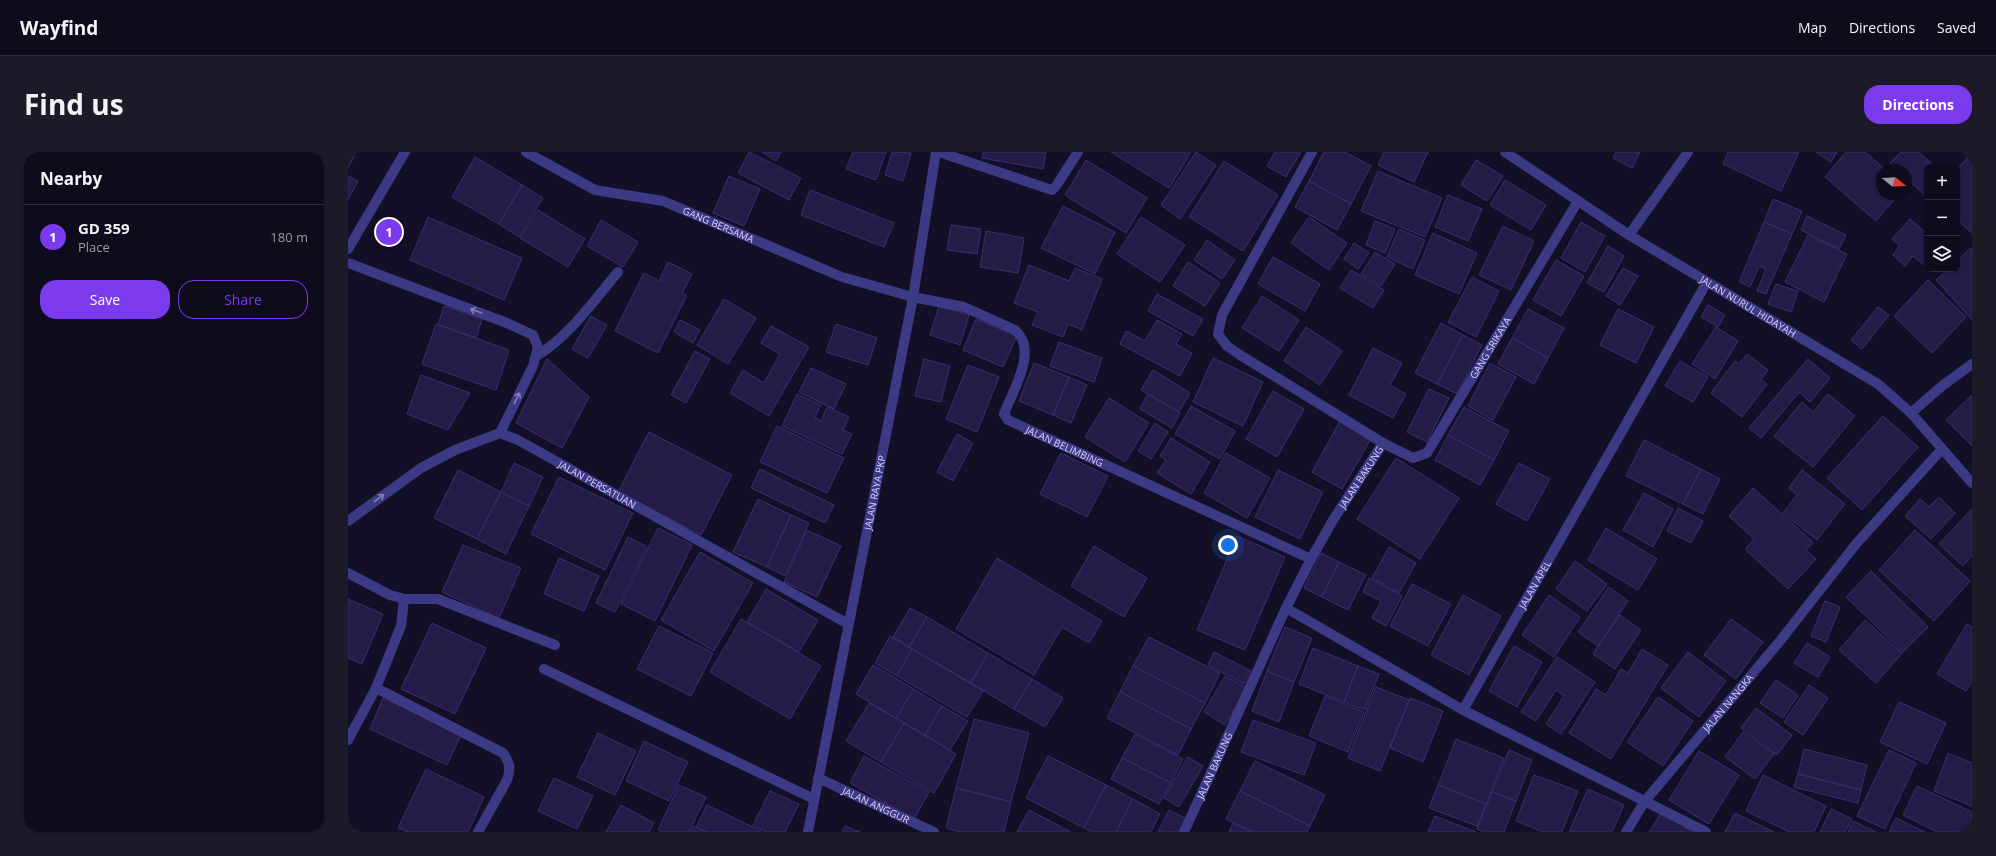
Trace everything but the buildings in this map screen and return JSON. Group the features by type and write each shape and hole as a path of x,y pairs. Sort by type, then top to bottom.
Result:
{"street":[{"path":"348,249 405,152"},
{"name":"GANG BERSAMA","path":"526,152 595,190 663,201 842,277 913,297"},
{"path":"938,152 1052,190 1078,152"},
{"name":"JALAN RAYA PKP","path":"808,832 913,297 938,152"},
{"name":"JALAN BAKUNG","path":"1184,832 1286,608 1311,559 1333,520 1383,443 1240,355 1227,346 1218,334 1222,315 1312,152"},
{"name":"JALAN NURUL HIDAYAH","path":"1505,152 1629,235 1878,384 1911,413 1972,483"},
{"path":"1629,235 1688,152"},
{"name":"GANG SRIKAYA","path":"1383,443 1413,458 1427,453 1578,200"},
{"path":"348,263 507,323 533,335 538,347 533,366 500,433 456,450 421,468 348,521"},
{"path":"536,356 546,351 577,320 618,272"},
{"name":"JALAN APEL","path":"1463,710 1707,282"},
{"name":"JALAN BELIMBING","path":"913,297 964,307 1015,330 1022,335 1025,346 1021,375 1004,414 1008,420 1311,559"},
{"path":"1911,413 1942,386 1972,364"},
{"name":"JALAN PERSATUAN","path":"500,433 518,440 848,624"},
{"name":"JALAN NANGKA","path":"1626,832 1645,801 1780,641 1856,544 1942,449"},
{"path":"348,573 390,595 404,599 438,599 555,645"},
{"path":"348,740 376,688 401,626 404,599"},
{"path":"1286,608 1463,710 1706,832"},
{"path":"544,669 814,799"},
{"path":"376,688 502,753 509,762 510,772 507,780 478,832"},
{"name":"JALAN ANGGUR","path":"818,778 934,832"}],"place":[{"name":"GD 359","path":"389,232"}]}
